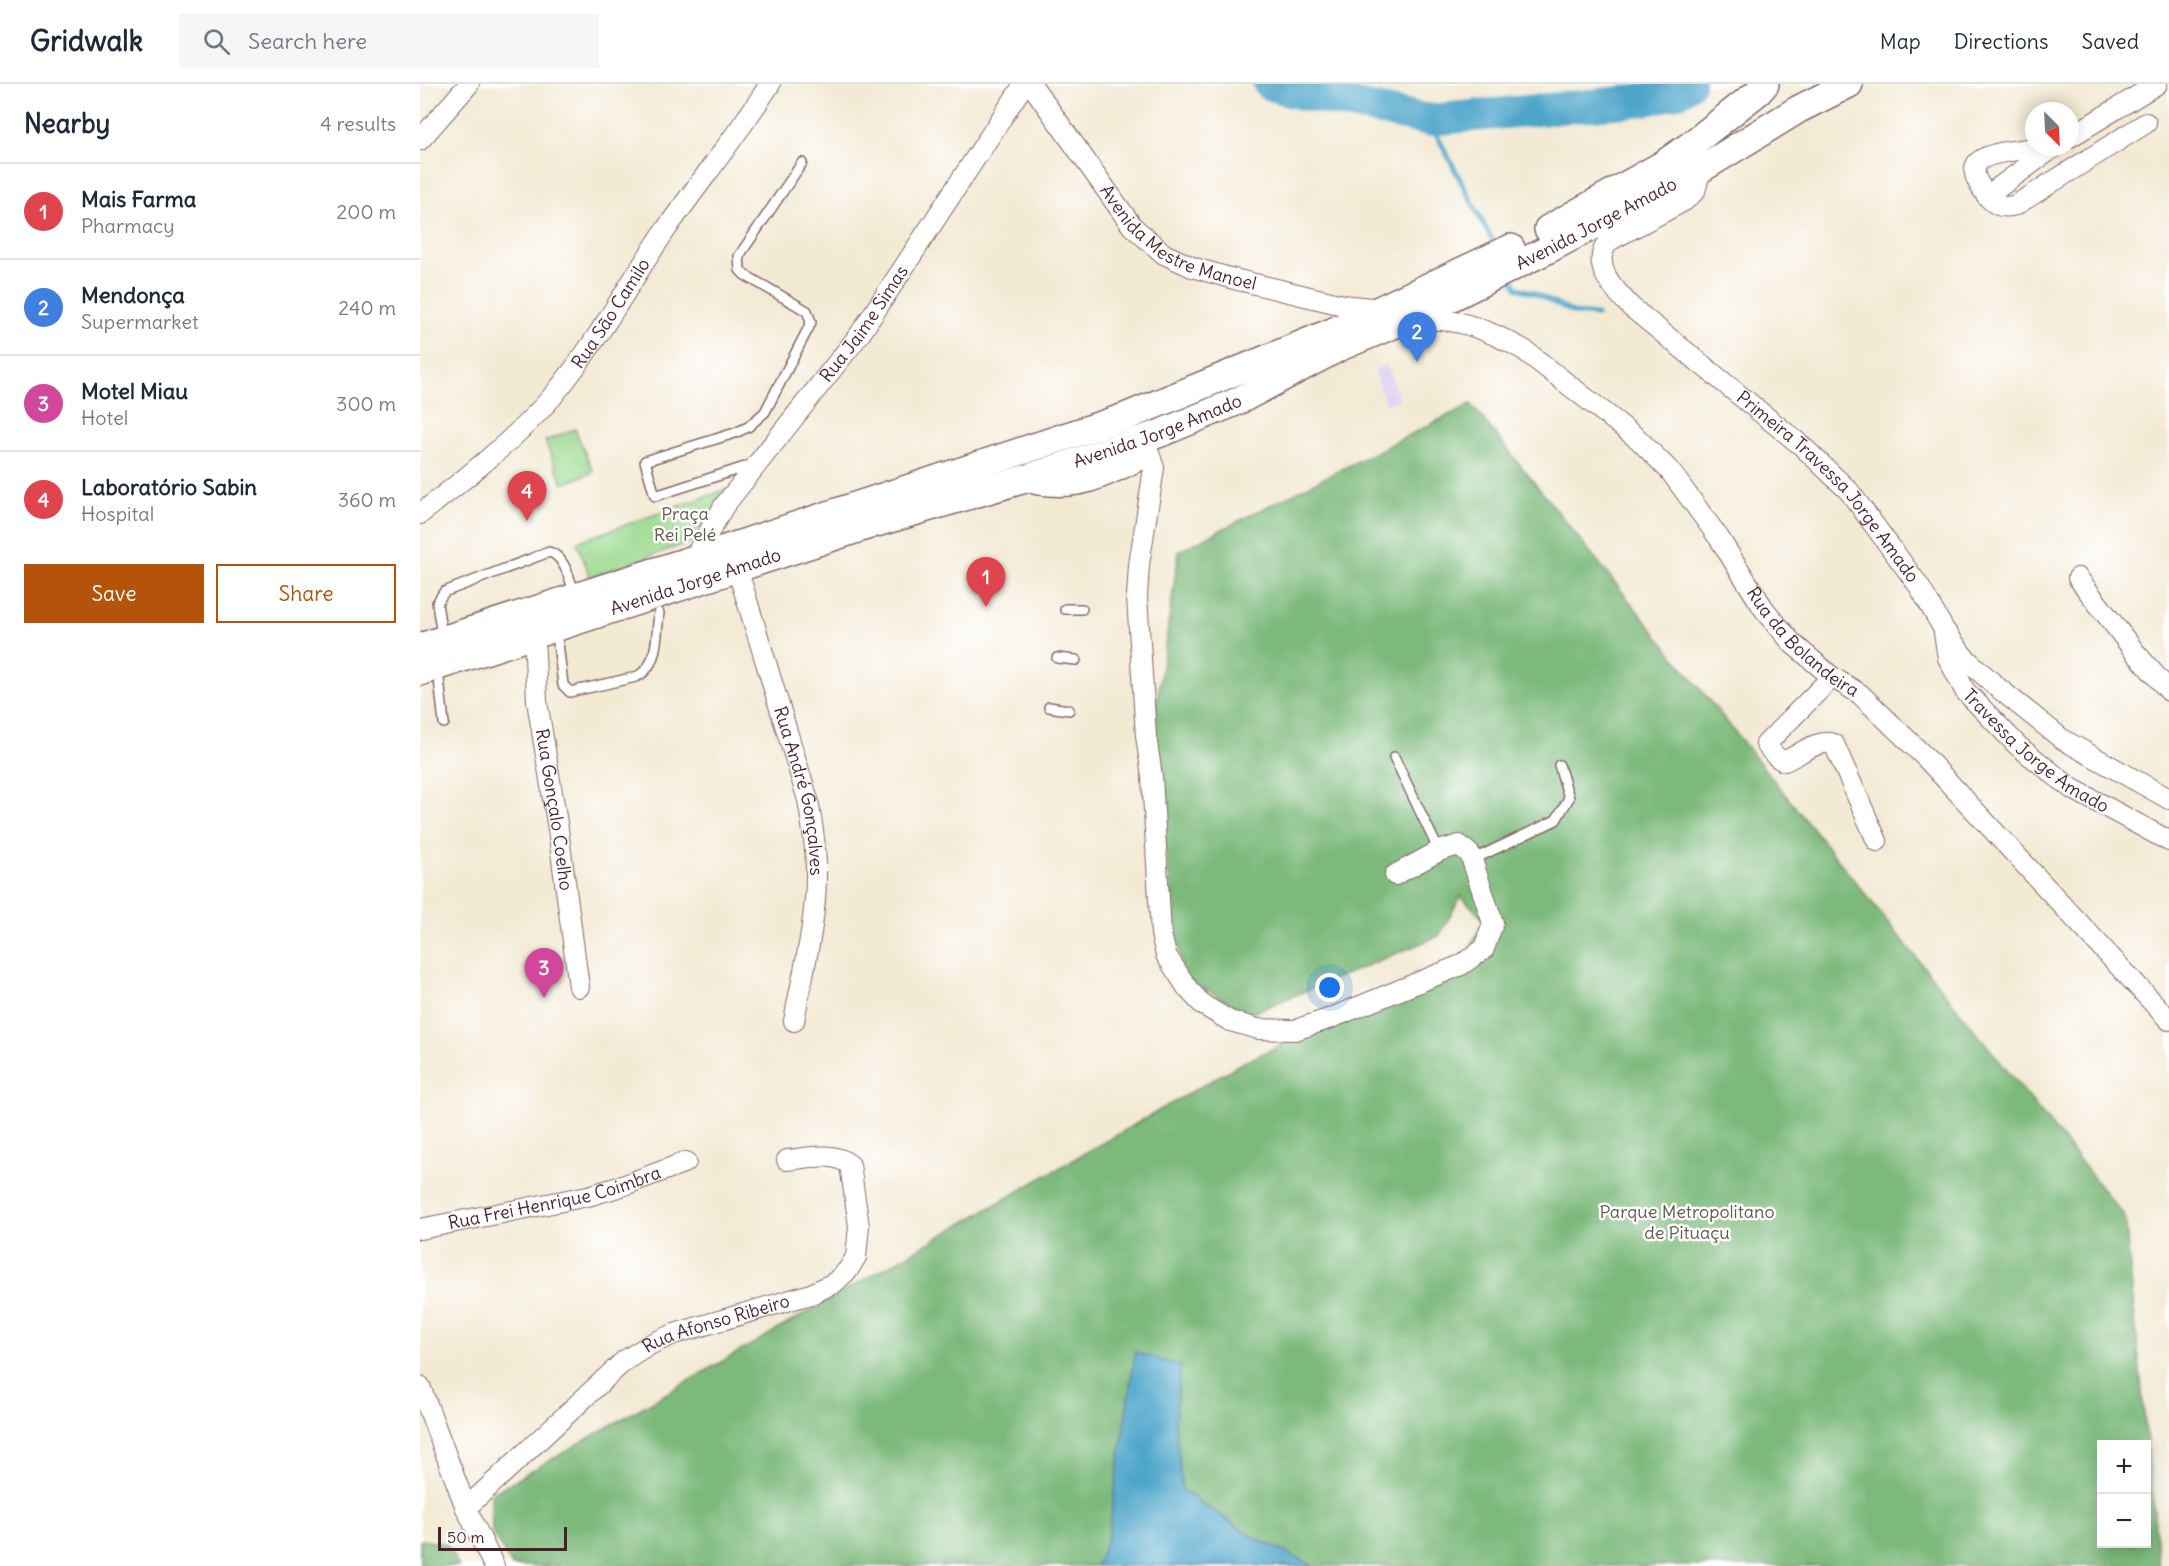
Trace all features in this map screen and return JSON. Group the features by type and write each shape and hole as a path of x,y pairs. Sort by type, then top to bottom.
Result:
{"main road":[{"name":"Avenida Jorge Amado","path":"1541,243 1692,144 1765,84"},
{"name":"Avenida Jorge Amado","path":"426,677 542,642 737,568 876,523 1025,479 1127,446 1182,425 1238,401 1382,309 1462,281 1701,169 1829,88"},
{"name":"Avenida Jorge Amado","path":"431,644 1125,417 1171,398 1336,340 1412,317 1462,281"},
{"path":"1025,479 1076,483 1151,460 1180,435 1182,425 1171,398"},
{"path":"542,642 659,613 684,587"}],"street":[{"path":"420,140 469,84"},
{"name":"Rua São Camilo","path":"420,514 513,437 551,397 581,359 666,230 747,120 770,84"},
{"name":"Rua Jaime Simas","path":"694,558 724,506 860,334 1024,84"},
{"name":"Avenida Mestre Manoel","path":"1031,84 1132,226 1164,254 1192,267 1230,278 1343,305 1382,309"},
{"path":"2079,132 2157,84"},
{"path":"2025,150 2000,153 1981,160 1976,166 1975,172 1987,196 1994,204 2007,208 2016,205 2146,123"},
{"path":"1987,196 2040,156"},
{"name":"Primeira Travessa Jorge Amado","path":"1701,169 1695,191 1684,201 1609,241 1602,249 1601,261 1606,278 1615,291 1631,307 1802,446 1849,491 1919,586 1943,628 1965,657 1997,687 2062,739 2169,799"},
{"name":"Rua da Bolandeira","path":"1412,317 1488,331 1506,340 1524,350 1638,439 1670,471 1695,504 1771,617 1792,643 1832,677 1860,694 1925,757 2169,1020"},
{"path":"1151,460 1137,597 1146,736 1156,827 1161,934 1166,955 1176,972 1203,1005 1230,1021 1258,1029 1295,1030 1331,1018 1461,965 1484,949 1493,923 1470,854 1459,845 1439,851 1395,875"},
{"name":"Rua André Gonçalves","path":"737,568 808,800 814,839 816,870 814,911 794,1021"},
{"path":"2078,578 2135,652 2169,691"},
{"name":"Travessa Jorge Amado","path":"1943,628 1948,658 1965,691 2018,746 2071,788 2169,841"},
{"name":"Rua Gonçalo Coelho","path":"542,642 537,701 558,829 579,987"},
{"path":"1832,677 1766,744 1781,761 1821,743 1834,744 1877,840"},
{"name":"Rua Afonso Ribeiro","path":"466,1508 624,1361 651,1344 674,1334 810,1294 834,1284 848,1270 856,1257 859,1226 850,1165 841,1158 828,1156 787,1160"},
{"name":"Rua Frei Henrique Coimbra","path":"420,1229 588,1196 686,1162"},
{"path":"420,1386 466,1508 494,1566"}],"lane":[{"path":"759,462 656,496 645,461 735,433 748,427 765,412 809,327 810,316 807,311 745,275 740,270 739,256 802,164"},
{"path":"431,644 437,603 444,592 549,552 560,559 576,597"},
{"path":"1065,609 1082,609"},
{"path":"542,642 563,685 570,692 636,677 644,674 652,663 659,613"},
{"path":"1057,658 1076,660"},
{"path":"426,677 444,723"},
{"path":"1049,707 1069,710"},
{"path":"1394,757 1439,851"},
{"path":"1472,860 1556,820 1569,798 1559,765"}],"shaded area":[{"path":"1387,365 1399,399 1386,404 1374,369"}],"green space":[{"name":"Parque Metropolitano de Pituaçu","path":"1471,404 2125,1217 2147,1440 2097,1440 2097,1548 2151,1548 2151,1484 2159,1566 512,1566 492,1532 491,1494 1240,1064 1462,962 1484,920 1461,896 1439,936 1250,1014 1183,977 1151,742 1179,551"},
{"path":"575,429 593,472 563,484 545,441"},
{"name":"Praça Rei Pelé","path":"728,489 697,540 590,577 577,542"},
{"path":"420,1540 447,1544 459,1566 420,1566"}],"water":[{"path":"1135,1352 1181,1366 1175,1422 1182,1490 1250,1535 1314,1566 1096,1566 1108,1537"}],"waterway":[{"path":"1269,84 1289,91 1429,120 1646,100 1678,92 1689,84"},
{"path":"1429,120 1496,248"},
{"path":"1512,278 1517,288 1534,293 1574,313 1597,315"}],"place":[{"name":"Mendonça","path":"1417,362"},
{"name":"Laboratório Sabin","path":"527,521"},
{"name":"Mais Farma","path":"986,607"},
{"name":"Motel Miau","path":"544,998"}]}
